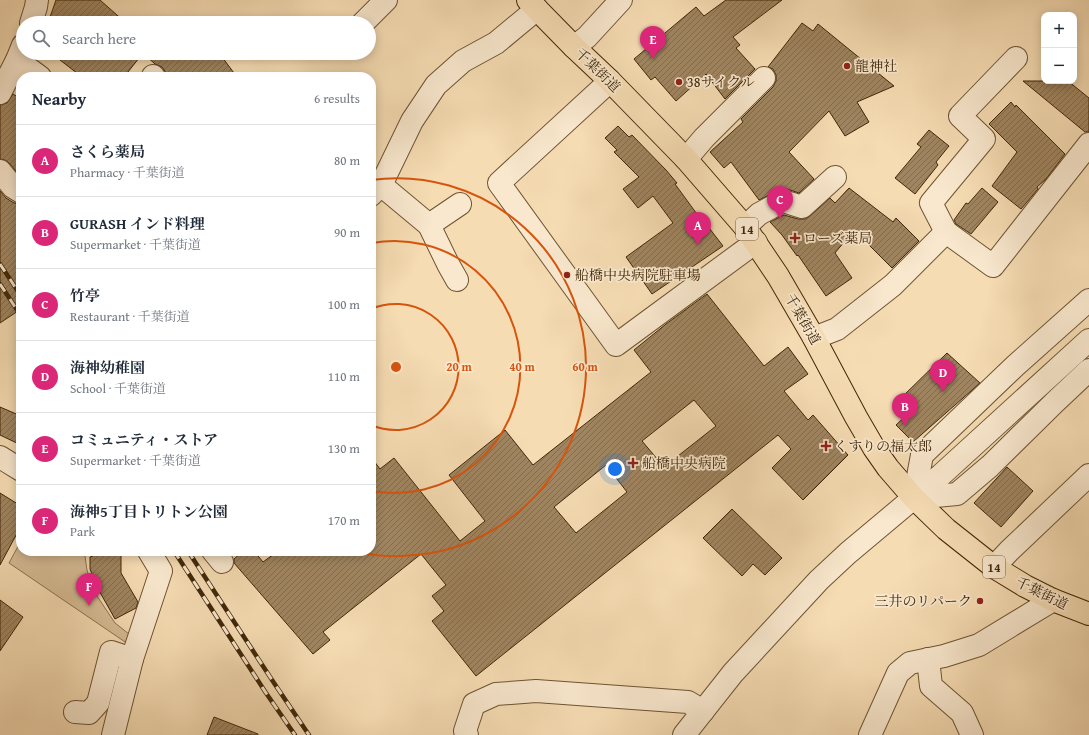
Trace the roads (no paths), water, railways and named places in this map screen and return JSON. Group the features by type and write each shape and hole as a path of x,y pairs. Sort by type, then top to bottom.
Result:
{"highway":[{"name":"千葉街道","path":"532,4 686,159 750,235 778,276 814,338 874,448 888,468 914,498 946,529 994,567 1025,586 1053,600 1089,614"}],"street":[{"path":"33,16 37,0"},
{"path":"370,16 386,0"},
{"path":"574,47 587,37 622,0"},
{"path":"457,280 430,225 376,190 412,121 436,84 463,61 496,43 532,4"},
{"path":"1016,58 960,116 984,139 931,203 946,232 993,266 1089,144"},
{"path":"0,93 16,60"},
{"path":"26,60 36,72"},
{"path":"686,159 704,138 764,78"},
{"path":"610,81 499,183 616,345 750,235 759,214 783,201 802,207 835,177"},
{"path":"0,170 16,189"},
{"path":"430,225 460,204"},
{"path":"814,338 837,329 893,285 946,232"},
{"path":"914,498 922,455 1015,366 1089,300"},
{"path":"684,735 734,674 819,580 865,538 941,475 1082,347"},
{"path":"914,498 957,494 990,466 1089,370"},
{"path":"0,457 16,467"},
{"path":"994,567 1089,475"},
{"path":"113,735 132,659 161,571 152,556"},
{"path":"870,735 898,673 910,663 979,645 1053,600"},
{"path":"75,712 89,713 98,702 111,652 132,659"},
{"path":"928,659 931,686 962,714 972,735"},
{"path":"467,735 465,730 474,704 496,694 536,691 688,702 703,711"}],"railway":[{"path":"0,264 16,288"},
{"path":"0,284 16,308"},
{"path":"177,556 295,735"},
{"path":"191,556 309,735"}],"place":[{"name":"コミュニティ・ストア","path":"653,59"},
{"name":"龍神社","path":"847,66"},
{"name":"38サイクル","path":"679,82"},
{"name":"竹亭","path":"780,219"},
{"name":"ローズ薬局","path":"795,238"},
{"name":"さくら薬局","path":"698,245"},
{"name":"船橋中央病院駐車場","path":"567,275"},
{"name":"海神幼稚園","path":"943,392"},
{"name":"GURASH インド料理","path":"905,426"},
{"name":"くすりの福太郎","path":"826,446"},
{"name":"船橋中央病院","path":"633,463"},
{"name":"三井のリパーク","path":"980,601"},
{"name":"海神5丁目トリトン公園","path":"89,606"}]}
